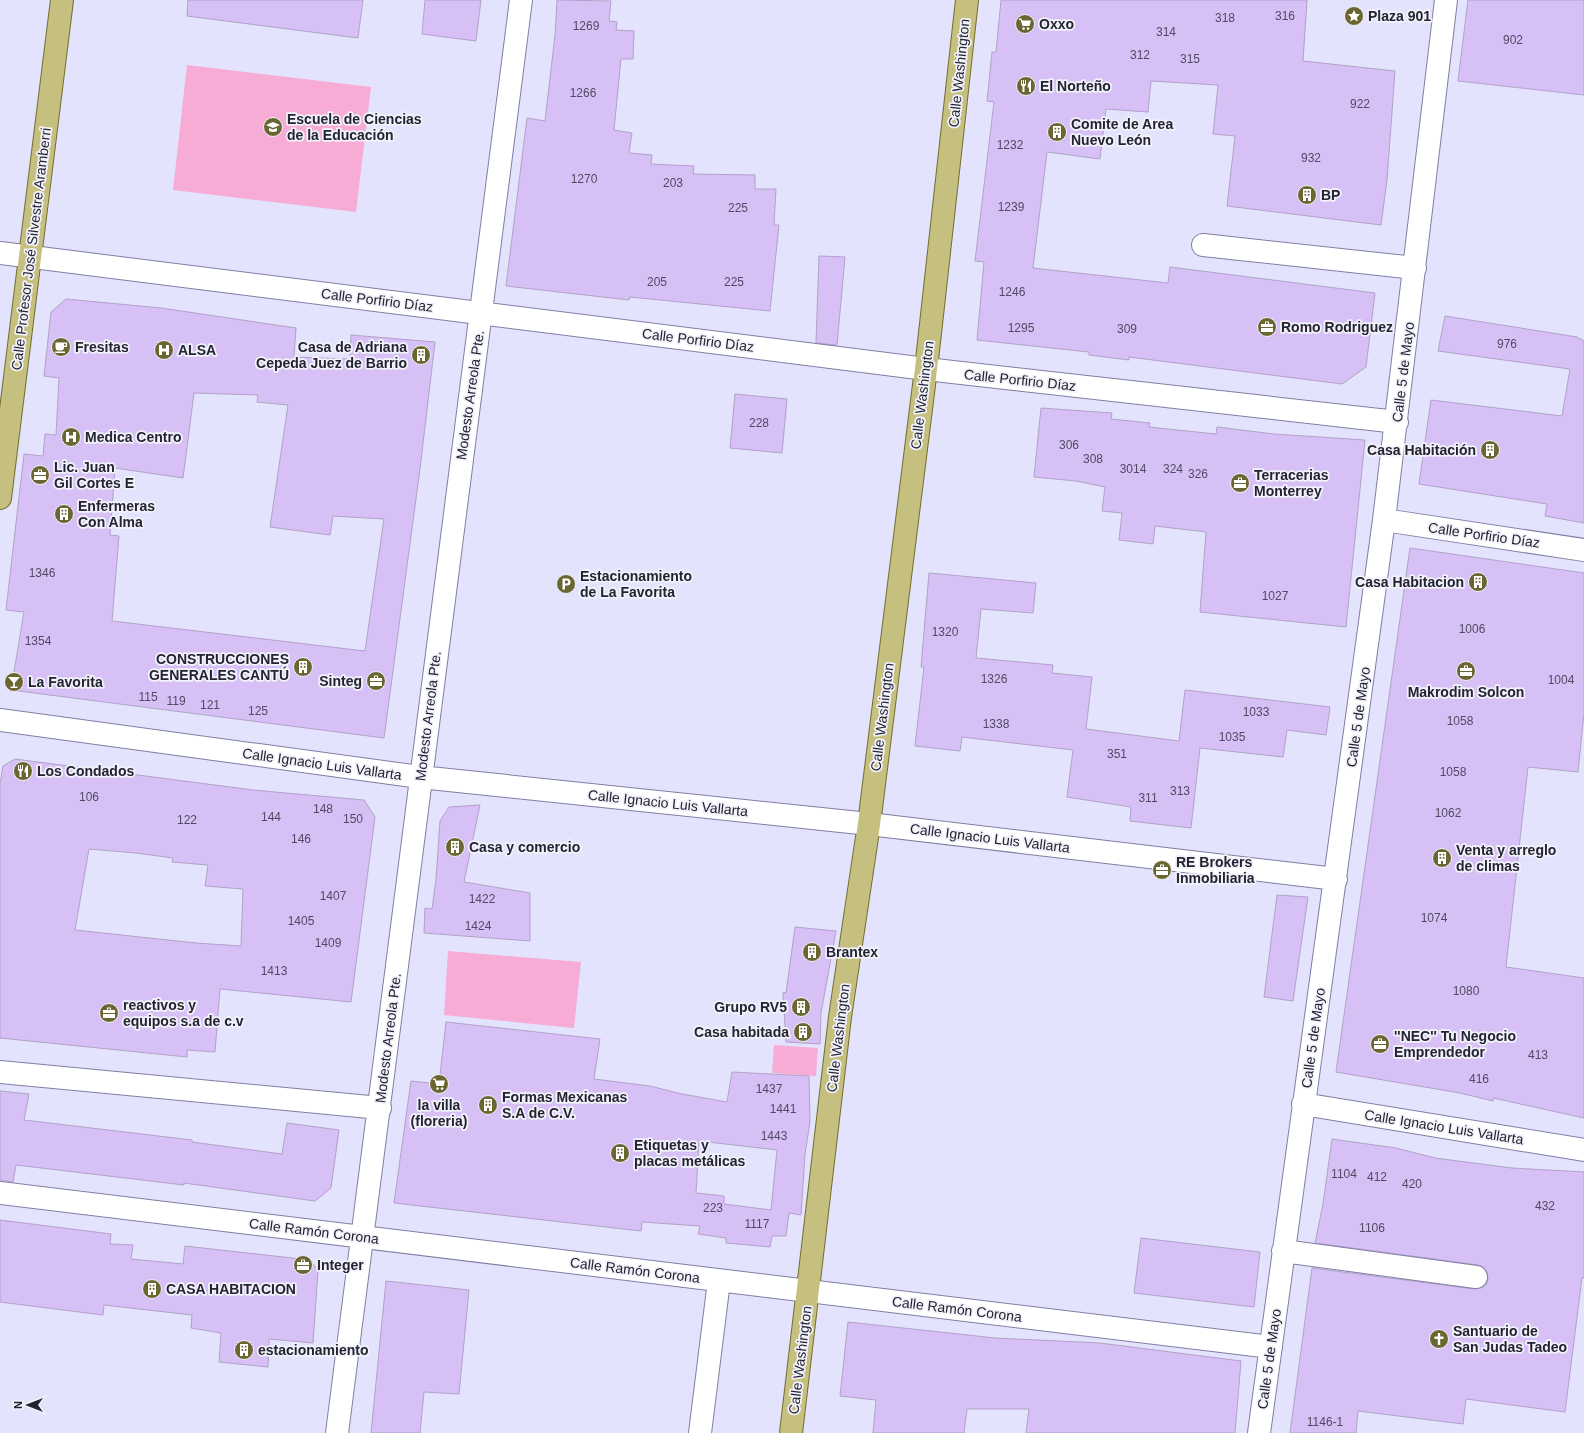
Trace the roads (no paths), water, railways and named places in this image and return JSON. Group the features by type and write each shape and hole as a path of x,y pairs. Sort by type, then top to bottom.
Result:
{"main road":[{"name":"Calle Profesor José Silvestre Aramberri","path":"0,498 62,0"},
{"name":"Calle Washington","path":"791,1433 840,1017 869,824 926,369 967,0"}],"street":[{"name":"Modesto Arreola Pte.","path":"337,1433 380,1108 420,777 521,0"},
{"name":"Calle 5 de Mayo","path":"1259,1433 1303,1104 1336,879 1397,422 1446,0"},
{"path":"1204,245 1415,268"},
{"name":"Calle Porfirio Díaz","path":"0,253 481,312 926,369 1397,422"},
{"name":"Calle Porfirio Díaz","path":"1384,520 1584,550"},
{"name":"Calle Ignacio Luis Vallarta","path":"0,720 420,777 869,824 1336,879"},
{"path":"0,1072 380,1108"},
{"name":"Calle Ignacio Luis Vallarta","path":"1303,1104 1584,1150"},
{"name":"Calle Ramón Corona","path":"0,1193 1271,1347"},
{"path":"1283,1251 1476,1277"},
{"path":"700,1433 719,1280"}],"place":[{"name":"Plaza 901","path":"1354,16"},
{"name":"Oxxo","path":"1025,24"},
{"name":"El Norteño","path":"1026,86"},
{"name":"Escuela de Ciencias de la Educación","path":"273,127"},
{"name":"Comite de Area Nuevo León","path":"1057,132"},
{"name":"BP","path":"1307,195"},
{"name":"Romo Rodriguez","path":"1267,327"},
{"name":"Fresitas","path":"61,347"},
{"name":"ALSA","path":"164,350"},
{"name":"Casa de Adriana Cepeda Juez de Barrio","path":"421,355"},
{"name":"Medica Centro","path":"71,437"},
{"name":"Casa Habitación","path":"1490,450"},
{"name":"Lic. Juan Gil Cortes E","path":"40,475"},
{"name":"Terracerias Monterrey","path":"1240,483"},
{"name":"Enfermeras Con Alma","path":"64,514"},
{"name":"Casa Habitacion","path":"1478,582"},
{"name":"Estacionamiento de La Favorita","path":"566,584"},
{"name":"CONSTRUCCIONES GENERALES CANTÚ","path":"303,667"},
{"name":"Makrodim Solcon","path":"1466,671"},
{"name":"Sinteg","path":"376,681"},
{"name":"La Favorita","path":"14,682"},
{"name":"Los Condados","path":"23,771"},
{"name":"Casa y comercio","path":"455,847"},
{"name":"Venta y arreglo de climas","path":"1442,858"},
{"name":"RE Brokers Inmobiliaria","path":"1162,870"},
{"name":"Brantex","path":"812,952"},
{"name":"Grupo RV5","path":"801,1007"},
{"name":"reactivos y equipos s.a de c.v","path":"109,1013"},
{"name":"Casa habitada","path":"803,1032"},
{"name":"''NEC'' Tu Negocio Emprendedor","path":"1380,1044"},
{"name":"la villa (floreria)","path":"439,1084"},
{"name":"Formas Mexicanas S.A de C.V.","path":"488,1105"},
{"name":"Etiquetas y placas metálicas","path":"620,1153"},
{"name":"Integer","path":"303,1265"},
{"name":"CASA HABITACION","path":"152,1289"},
{"name":"Santuario de San Judas Tadeo","path":"1439,1339"},
{"name":"estacionamiento","path":"244,1350"}]}
